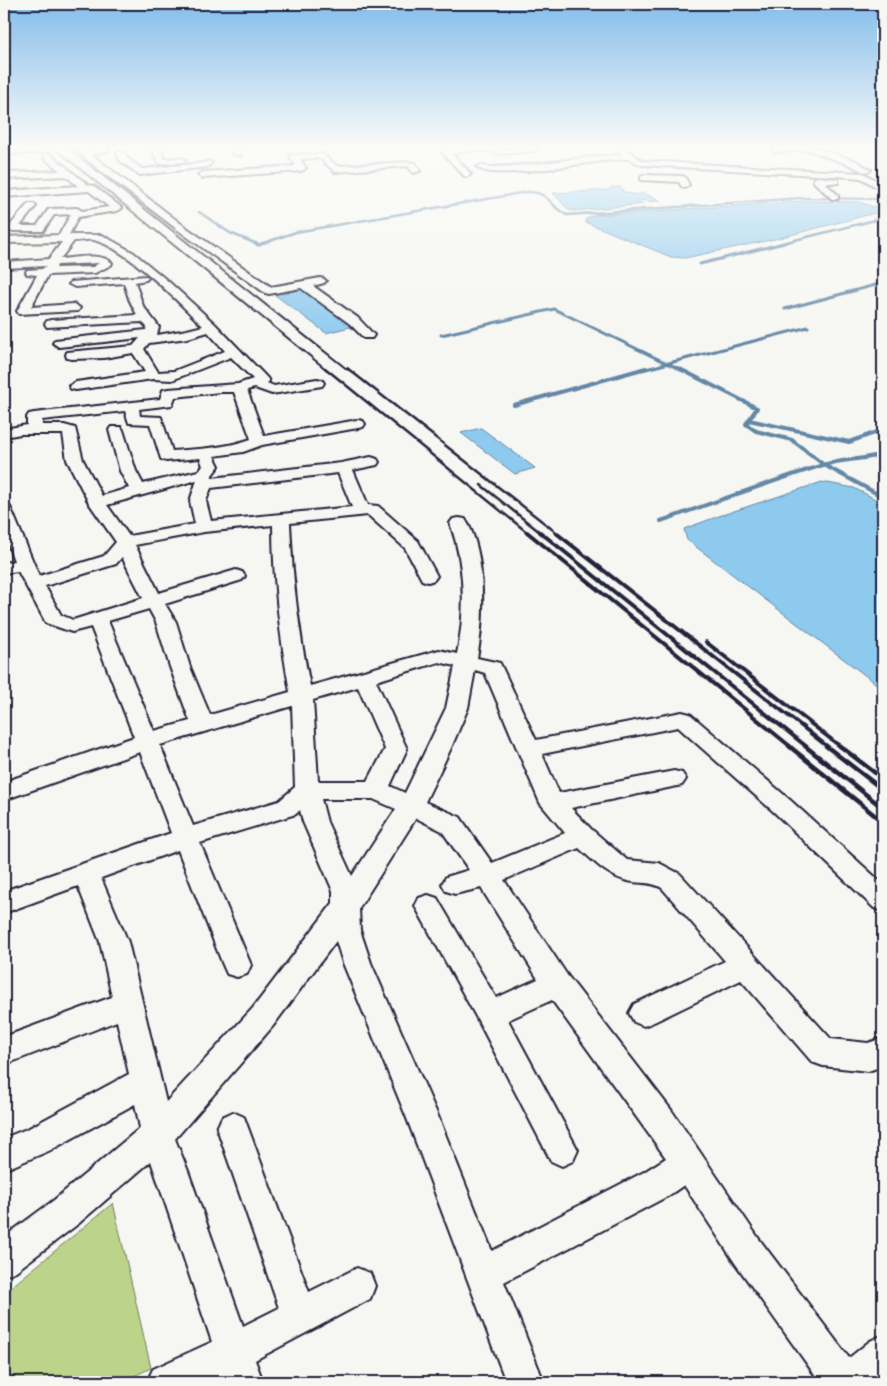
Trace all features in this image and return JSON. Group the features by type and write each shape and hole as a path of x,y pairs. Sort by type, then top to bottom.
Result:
{"street":[{"path":"8,232 26,212"},
{"path":"8,232 40,229 51,212 59,212"},
{"path":"44,272 51,268 65,242 76,212"},
{"path":"76,215 95,212"},
{"path":"161,212 269,291 320,281"},
{"path":"4,218 49,215"},
{"path":"4,240 65,242 98,237 130,254 211,327 262,381 239,388 168,393 168,402 34,417 35,431"},
{"path":"65,242 80,249"},
{"path":"4,265 101,260 107,263 95,270 4,275"},
{"path":"44,272 42,286 23,311 74,308"},
{"path":"62,285 129,280 154,276"},
{"path":"129,280 130,289 145,318 153,327 145,341 150,370"},
{"path":"303,284 354,321 368,335"},
{"path":"50,324 145,318"},
{"path":"60,343 145,341 188,334 211,327"},
{"path":"55,356 104,354 145,341"},
{"path":"95,353 100,371 150,370 160,377 185,373 203,363 233,352"},
{"path":"76,386 150,370"},
{"path":"256,383 272,390 317,383"},
{"path":"239,388 259,441"},
{"path":"131,406 134,420 156,420 166,456 205,453 243,447 259,441 358,424"},
{"path":"4,433 64,429 70,431 76,460 97,504 125,542 136,570 156,601 166,622 180,667 203,726"},
{"path":"116,430 128,471 139,491"},
{"path":"204,527 198,501 204,479 211,466 205,453"},
{"path":"97,504 139,491 204,479 344,468 371,462"},
{"path":"344,468 362,510"},
{"path":"34,582 110,560 125,542 204,527 362,510 372,510 412,545 428,576"},
{"path":"4,511 24,564 53,619 72,626 236,576"},
{"path":"280,520 282,560 292,647 302,697 307,790 315,822 346,891 346,930 357,963 422,1116 525,1382"},
{"path":"4,1259 66,1212 157,1135 263,1017 346,907 411,806 440,748 457,708 471,636 472,575 466,543 459,523"},
{"path":"4,568 24,564"},
{"path":"97,618 237,965"},
{"path":"4,791 147,741 439,656 493,668 552,803 582,836 618,867 629,871 659,873 671,881 823,1052 868,1057 883,1052"},
{"path":"365,679 396,749 376,790"},
{"path":"530,749 682,719 782,806 883,900"},
{"path":"552,803 674,779"},
{"path":"4,902 185,838 287,808 307,790 376,790 451,824 487,876 556,984 660,1122 747,1251 843,1382"},
{"path":"456,884 487,876 582,836"},
{"path":"86,873 114,942 157,1135 172,1171 238,1367"},
{"path":"428,906 490,1015 562,1150"},
{"path":"644,1012 745,965"},
{"path":"490,1015 556,984"},
{"path":"4,1051 127,1004"},
{"path":"4,1154 40,1139 145,1082"},
{"path":"233,1128 300,1316"},
{"path":"482,1275 656,1184 688,1163"},
{"path":"166,1382 238,1367 300,1316 357,1286"},
{"path":"850,1382 883,1354"}],"green space":[{"path":"113,1203 151,1368 121,1382 4,1382 4,1293"}],"water":[{"path":"645,212 879,212 775,239 685,258 671,257 585,222 586,219 595,215"},
{"path":"299,287 354,326 326,333 271,292"},
{"path":"481,428 535,468 515,474 461,433"},
{"path":"822,482 854,488 883,503 883,689 687,540 684,529"}],"waterway":[{"path":"199,212 230,233 257,244"},
{"path":"261,244 296,232 413,212"},
{"path":"561,212 567,215 613,212"},
{"path":"779,244 883,218"},
{"path":"254,243 259,245 264,243"},
{"path":"700,264 784,243"},
{"path":"785,309 883,283"},
{"path":"441,335 554,309 667,363"},
{"path":"667,363 808,327"},
{"path":"642,370 667,363"},
{"path":"667,363 681,370"},
{"path":"514,405 646,368"},
{"path":"678,368 757,408 746,424 756,431 792,440 824,465"},
{"path":"749,420 849,442 883,430"},
{"path":"824,465 883,454"},
{"path":"661,521 824,465"},
{"path":"824,465 883,497"}],"railway":[{"path":"132,212 327,370"},
{"path":"149,212 348,370"},
{"path":"325,368 528,533"},
{"path":"347,368 557,533"},
{"path":"481,485 541,533"},
{"path":"527,532 791,747"},
{"path":"540,532 807,747"},
{"path":"555,532 828,747"},
{"path":"706,642 841,747"},
{"path":"789,746 883,822"},
{"path":"805,746 883,808"},
{"path":"826,746 883,790"},
{"path":"840,746 883,779"}]}
